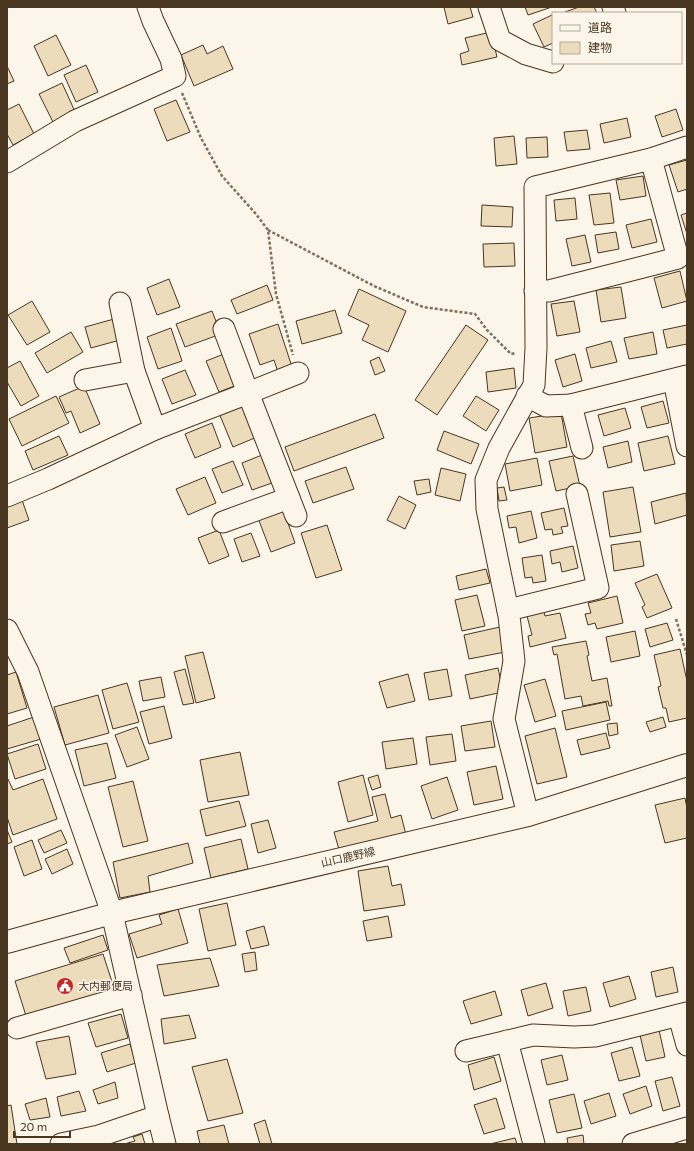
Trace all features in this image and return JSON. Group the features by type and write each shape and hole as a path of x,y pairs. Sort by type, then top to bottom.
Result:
{"main road":[{"name":"山口鹿野線","path":"7,942 112,913 528,815 687,765"}],"street":[{"path":"7,162 75,120 175,76 171,59 148,7"},
{"path":"489,7 500,40 526,54 552,62"},
{"path":"528,815 504,719 514,661 508,610 487,509 486,480 499,448 534,384 536,348 535,187 651,159 687,147"},
{"path":"535,291 549,291 682,257 651,159"},
{"path":"120,303 134,371 155,429"},
{"path":"223,522 292,507 224,329"},
{"path":"85,380 134,371"},
{"path":"7,496 48,479 155,429 298,373"},
{"path":"527,396 546,406 571,405 680,378 687,446"},
{"path":"571,405 582,448"},
{"path":"508,610 598,588 578,494"},
{"path":"7,630 28,672 112,913 158,1116 166,1144"},
{"path":"17,1028 131,995"},
{"path":"466,1051 533,1035 574,1037 595,1036 683,1014 687,1045"},
{"path":"507,1041 534,1144"},
{"path":"61,1144 99,1136 158,1116"},
{"path":"633,1144 687,1128"}],"path":[{"path":"175,76 201,138 222,176 256,214 268,230 374,286 423,307 475,314 487,330 511,354 536,348"},
{"path":"268,230 276,294 298,373"},
{"path":"676,619 687,655"}],"building":[{"path":"444,7 470,7 473,17 448,24"},
{"path":"525,7 552,7 528,15"},
{"path":"579,7 594,7 596,12 565,12"},
{"path":"552,15 552,43 544,47 533,24"},
{"path":"491,32 497,57 462,65 460,54 469,51 465,38"},
{"path":"56,35 71,65 48,76 34,46"},
{"path":"203,45 207,54 223,46 233,69 194,86 181,55"},
{"path":"86,65 98,92 76,102 64,75"},
{"path":"7,66 14,81 7,84"},
{"path":"62,83 77,116 55,126 39,94"},
{"path":"176,100 190,132 167,141 154,109"},
{"path":"19,104 34,134 13,145 7,134 7,110"},
{"path":"676,109 683,130 662,137 655,116"},
{"path":"627,118 631,137 604,143 600,124"},
{"path":"587,130 590,149 567,151 564,132"},
{"path":"514,136 517,164 496,166 494,138"},
{"path":"547,137 548,157 527,158 526,138"},
{"path":"687,160 687,189 678,192 669,165"},
{"path":"643,176 646,196 620,200 616,180"},
{"path":"610,193 614,223 594,225 589,195"},
{"path":"575,198 577,219 556,221 554,200"},
{"path":"482,205 513,207 512,227 481,226"},
{"path":"687,213 687,234 681,215"},
{"path":"651,219 657,242 632,248 626,225"},
{"path":"616,232 619,249 598,253 595,235"},
{"path":"585,235 591,262 572,266 566,239"},
{"path":"514,243 515,266 484,267 483,244"},
{"path":"680,271 687,301 662,308 654,278"},
{"path":"169,279 180,307 157,315 147,288"},
{"path":"267,285 273,300 237,314 231,300"},
{"path":"621,287 626,318 601,322 596,290"},
{"path":"359,289 406,311 388,352 362,340 369,325 348,315"},
{"path":"32,301 50,332 27,345 8,315"},
{"path":"574,301 580,332 557,336 551,304"},
{"path":"335,310 342,333 302,344 296,321"},
{"path":"212,311 221,334 185,347 176,324"},
{"path":"114,319 120,340 91,348 85,327"},
{"path":"278,324 293,370 279,375 274,360 260,365 249,334"},
{"path":"466,325 488,340 437,415 415,400"},
{"path":"687,325 687,344 667,348 663,330"},
{"path":"171,328 182,361 158,369 147,337"},
{"path":"71,332 83,352 47,373 35,353"},
{"path":"653,332 657,354 629,359 624,338"},
{"path":"611,341 617,362 591,368 586,348"},
{"path":"224,354 237,385 219,392 206,361"},
{"path":"575,354 582,381 563,387 555,360"},
{"path":"379,357 385,371 375,375 370,361"},
{"path":"20,361 39,396 21,406 7,382 7,368"},
{"path":"514,368 516,388 488,392 486,372"},
{"path":"185,370 196,395 172,404 162,379"},
{"path":"84,386 100,424 80,433 71,411 66,413 59,397"},
{"path":"56,396 69,423 22,446 9,419"},
{"path":"476,396 499,410 486,431 463,416"},
{"path":"663,401 669,423 647,428 641,407"},
{"path":"244,404 257,437 233,447 219,413"},
{"path":"625,408 631,428 604,436 598,415"},
{"path":"561,413 567,447 535,453 529,418"},
{"path":"375,414 384,438 294,471 285,447"},
{"path":"212,423 221,447 195,458 185,434"},
{"path":"444,431 479,444 471,464 437,450"},
{"path":"59,436 68,455 33,470 25,451"},
{"path":"668,436 675,464 644,471 638,443"},
{"path":"628,441 632,462 608,468 603,447"},
{"path":"262,455 272,483 252,490 242,463"},
{"path":"573,456 580,486 556,491 549,461"},
{"path":"537,458 542,485 510,491 505,464"},
{"path":"233,461 243,485 222,493 212,469"},
{"path":"346,467 354,489 313,503 305,481"},
{"path":"441,468 466,474 460,501 435,495"},
{"path":"205,477 216,503 188,515 176,489"},
{"path":"429,479 431,492 417,495 414,481"},
{"path":"504,487 507,500 499,501 497,488"},
{"path":"633,487 641,532 610,537 603,492"},
{"path":"686,493 687,515 655,524 651,502"},
{"path":"399,496 416,505 405,529 387,520"},
{"path":"22,500 29,520 7,528 7,506"},
{"path":"564,508 568,526 561,527 563,533 553,535 552,529 545,530 541,513"},
{"path":"283,509 295,543 271,552 258,518"},
{"path":"531,511 537,538 519,543 516,527 509,528 507,516"},
{"path":"327,525 342,570 316,578 301,533"},
{"path":"219,530 229,556 209,564 198,538"},
{"path":"251,533 260,556 242,562 234,539"},
{"path":"640,541 644,566 614,571 611,545"},
{"path":"573,546 578,568 562,572 560,562 552,564 550,551"},
{"path":"542,555 546,581 533,583 532,577 525,578 522,558"},
{"path":"486,569 490,583 459,590 456,576"},
{"path":"657,574 672,608 647,618 642,607 645,605 635,583"},
{"path":"477,595 485,626 462,631 455,600"},
{"path":"617,596 623,623 597,629 595,623 588,625 585,614 591,613 588,603"},
{"path":"544,612 545,616 560,613 566,638 530,647 528,636 532,635 527,616"},
{"path":"667,623 673,640 650,647 645,629"},
{"path":"500,627 505,652 469,659 464,635"},
{"path":"635,631 640,656 611,662 606,637"},
{"path":"586,641 589,655 587,656 592,681 607,678 612,706 609,706 608,701 583,706 581,696 565,699 557,654 554,655 552,647"},
{"path":"680,649 687,681 687,718 669,722 666,708 663,708 658,687 661,686 654,655"},
{"path":"203,652 215,698 196,703 185,656"},
{"path":"498,668 503,692 470,699 465,675"},
{"path":"185,669 194,703 183,705 174,672"},
{"path":"447,669 452,696 429,700 424,673"},
{"path":"16,672 27,708 7,714 7,675"},
{"path":"408,674 415,701 387,708 379,682"},
{"path":"161,677 165,697 143,701 139,681"},
{"path":"545,679 556,716 535,722 524,685"},
{"path":"127,683 139,722 113,729 102,690"},
{"path":"98,695 109,733 65,745 54,707"},
{"path":"606,702 610,720 566,730 562,711"},
{"path":"164,706 172,738 149,744 140,712"},
{"path":"34,717 41,739 7,749 7,726"},
{"path":"663,717 666,727 650,732 646,722"},
{"path":"491,721 495,747 465,751 461,726"},
{"path":"617,723 618,734 609,736 607,724"},
{"path":"137,727 149,759 127,767 115,735"},
{"path":"555,728 567,777 537,784 525,736"},
{"path":"606,733 610,748 581,755 577,740"},
{"path":"452,734 456,761 430,765 426,737"},
{"path":"413,738 417,764 386,769 382,742"},
{"path":"107,743 116,778 84,786 75,750"},
{"path":"38,744 46,769 15,779 7,754"},
{"path":"240,752 249,795 208,802 200,760"},
{"path":"496,766 503,799 474,805 467,772"},
{"path":"363,775 373,815 348,822 338,782"},
{"path":"378,775 381,787 372,790 368,778"},
{"path":"447,777 458,810 432,819 421,786"},
{"path":"7,779 13,790 43,779 57,819 13,835 7,817"},
{"path":"133,781 148,841 123,847 108,787"},
{"path":"385,794 391,818 401,815 406,835 340,853 334,832 378,821 372,797"},
{"path":"685,798 687,808 687,838 665,843 655,805"},
{"path":"239,801 246,826 206,836 200,810"},
{"path":"268,820 276,848 258,853 251,824"},
{"path":"7,830 12,842 7,844"},
{"path":"61,830 67,843 44,853 38,840"},
{"path":"241,839 248,869 211,878 204,848"},
{"path":"32,840 42,869 24,876 14,847"},
{"path":"188,843 193,863 148,876 150,892 120,898 113,862"},
{"path":"67,849 73,864 52,874 45,859"},
{"path":"388,866 392,886 401,884 405,905 364,911 358,871"},
{"path":"227,903 236,945 208,951 199,909"},
{"path":"178,909 188,943 137,958 129,934 162,924 159,915"},
{"path":"388,916 392,937 367,941 363,921"},
{"path":"264,926 269,945 251,949 246,931"},
{"path":"103,935 108,950 70,963 64,948"},
{"path":"255,952 257,970 245,972 242,954"},
{"name":"大内郵便局","path":"103,954 115,991 27,1019 15,981"},
{"path":"210,958 219,986 164,996 157,965"},
{"path":"673,967 678,992 656,997 651,972"},
{"path":"629,976 636,999 610,1007 603,983"},
{"path":"546,983 553,1008 528,1016 521,990"},
{"path":"586,987 591,1011 568,1016 563,991"},
{"path":"495,991 502,1015 471,1024 463,1001"},
{"path":"121,1014 128,1038 96,1047 88,1023"},
{"path":"189,1015 196,1038 164,1044 161,1019"},
{"path":"659,1030 665,1057 646,1061 640,1035"},
{"path":"69,1036 76,1074 46,1079 36,1042"},
{"path":"130,1044 136,1063 107,1072 101,1053"},
{"path":"632,1047 640,1076 619,1081 611,1053"},
{"path":"562,1055 568,1080 547,1085 541,1060"},
{"path":"494,1057 501,1081 474,1090 468,1065"},
{"path":"227,1059 243,1113 208,1121 192,1067"},
{"path":"672,1077 680,1106 663,1111 655,1081"},
{"path":"115,1082 118,1098 98,1104 93,1090"},
{"path":"646,1086 652,1106 630,1114 623,1094"},
{"path":"79,1091 86,1111 61,1116 57,1097"},
{"path":"609,1093 616,1116 591,1124 584,1101"},
{"path":"574,1094 582,1128 557,1133 549,1100"},
{"path":"46,1098 50,1117 30,1120 25,1104"},
{"path":"496,1098 505,1128 484,1134 474,1105"},
{"path":"11,1105 17,1144 7,1144 7,1106"},
{"path":"265,1120 272,1144 260,1144 254,1124"},
{"path":"224,1125 229,1144 200,1144 197,1131"},
{"path":"142,1134 145,1144 124,1144 135,1141 133,1137"},
{"path":"583,1135 584,1144 568,1144 567,1138"},
{"path":"515,1138 517,1144 490,1144"}],"place":[{"name":"大内郵便局","path":"65,986"}]}
